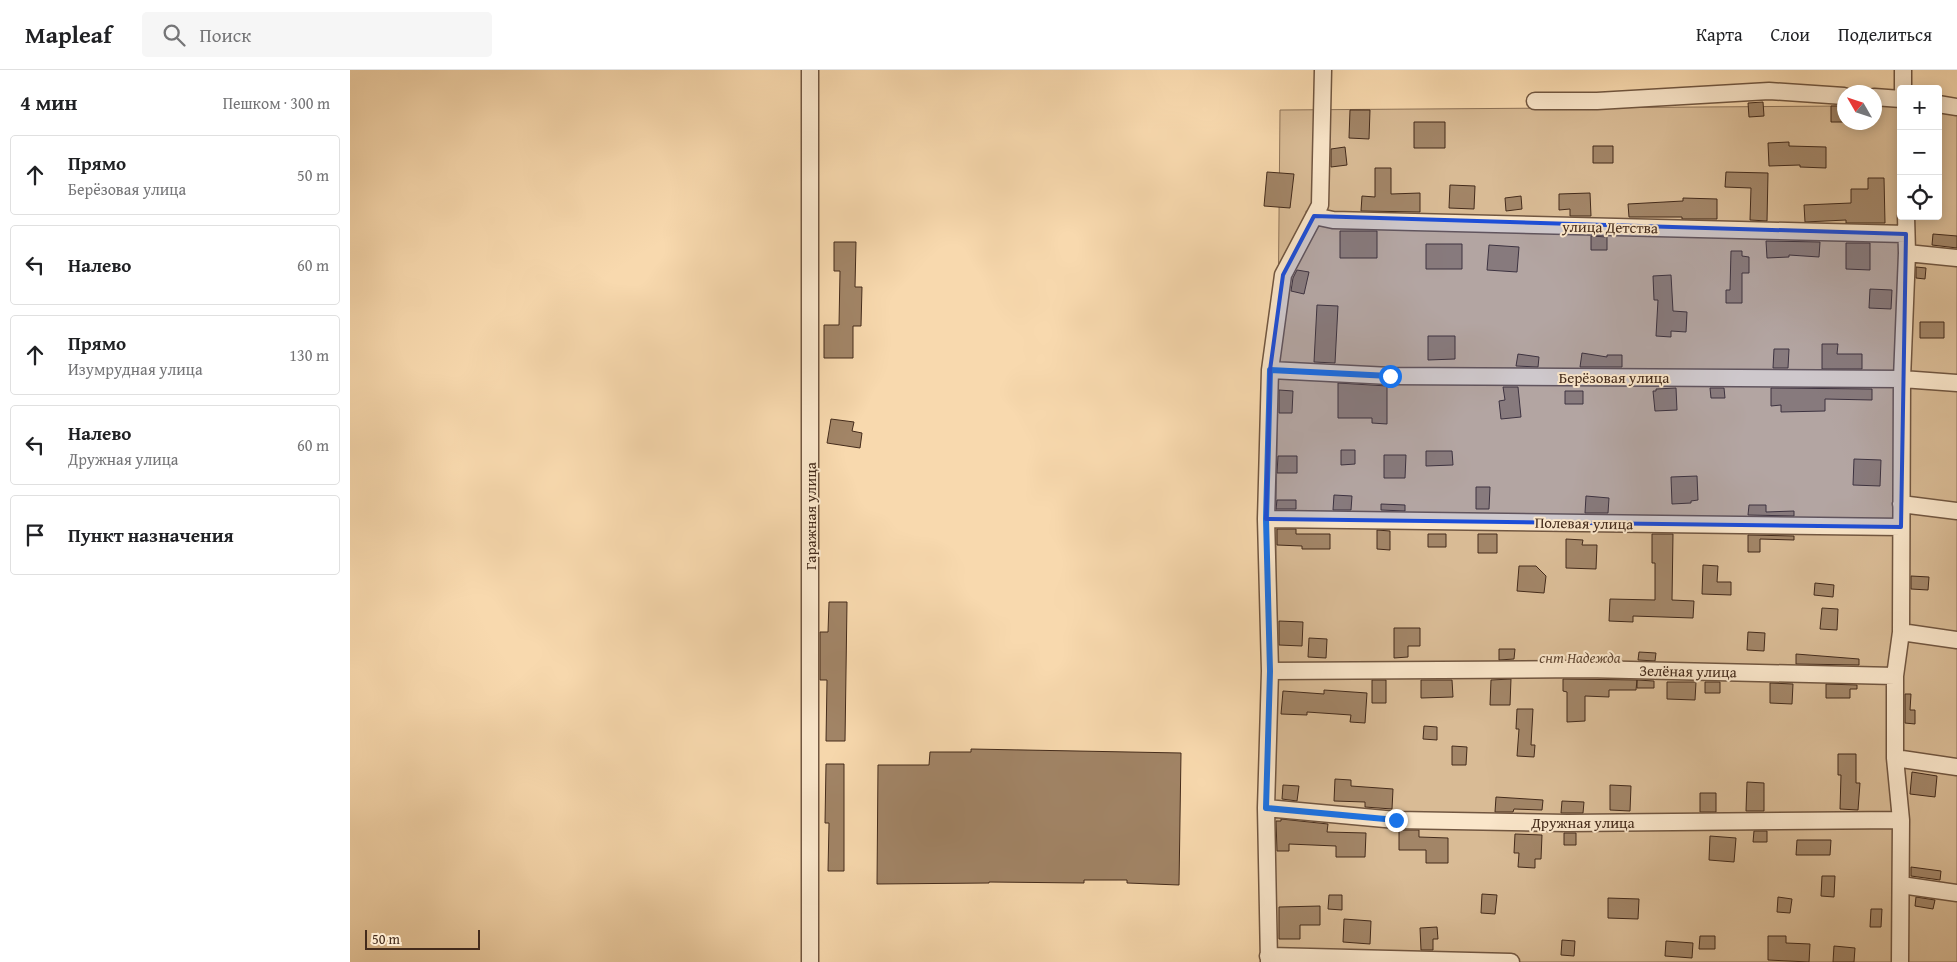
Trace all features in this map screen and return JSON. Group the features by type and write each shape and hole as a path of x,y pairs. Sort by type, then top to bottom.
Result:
{"street":[{"name":"Гаражная улица","path":"810,70 810,962"},
{"path":"1323,70 1320,205 1283,275 1270,370 1266,519 1270,671 1266,808 1268,959 1511,962"},
{"path":"1903,70 1903,85"},
{"path":"1534,101 1597,101 1769,92 1837,96"},
{"path":"1882,98 1897,99"},
{"path":"1942,104 1957,106"},
{"name":"улица Детства","path":"1314,216 1334,220 1906,234"},
{"path":"1900,962 1901,820 1895,758 1896,676 1901,632 1902,379 1907,253 1906,220"},
{"path":"1907,253 1957,258"},
{"name":"Берёзовая улица","path":"1270,370 1390,376 1902,379 1957,383"},
{"path":"1901,504 1957,511"},
{"name":"Полевая улица","path":"1266,519 1902,527"},
{"path":"1901,632 1957,640"},
{"name":"Зелёная улица","path":"1270,671 1587,669 1896,676"},
{"path":"1895,758 1957,767"},
{"name":"Дружная улица","path":"1266,808 1396,820 1577,823 1901,820"},
{"path":"1901,885 1957,893"}],"highlighted area":[{"path":"1314,216 1906,234 1901,527 1266,519 1270,370 1283,275"}],"green space":[{"name":"снт Надежда","path":"1837,106 1837,130 1882,130 1882,106 1897,106 1897,220 1942,220 1942,106 1957,106 1957,962 1272,962 1280,110"}],"building":[{"path":"1763,102 1764,116 1749,117 1748,103"},
{"path":"1831,106 1837,106 1837,122 1831,122"},
{"path":"1350,110 1370,110 1369,139 1349,138"},
{"path":"1414,122 1445,122 1445,148 1414,148"},
{"path":"1789,142 1789,146 1826,147 1826,168 1800,167 1800,165 1769,166 1768,143"},
{"path":"1593,146 1613,146 1613,163 1593,163"},
{"path":"1345,147 1347,165 1331,167 1331,149"},
{"path":"1375,168 1391,168 1391,194 1420,193 1420,212 1361,211 1362,196 1375,197"},
{"path":"1267,172 1294,174 1290,208 1264,206"},
{"path":"1726,172 1768,173 1767,221 1750,220 1751,188 1725,187"},
{"path":"1868,178 1884,178 1885,223 1846,223 1846,220 1805,222 1804,205 1851,203 1851,189 1868,189"},
{"path":"1450,185 1475,186 1474,209 1449,208"},
{"path":"1590,193 1591,216 1570,216 1570,209 1559,210 1559,194"},
{"path":"1521,196 1522,209 1506,211 1505,198"},
{"path":"1683,198 1717,199 1717,219 1629,217 1628,204 1683,201"},
{"path":"1340,231 1377,231 1377,258 1340,258"},
{"path":"1933,234 1957,236 1957,248 1932,245"},
{"path":"1591,236 1607,237 1607,250 1591,250"},
{"path":"1766,241 1820,242 1819,257 1789,255 1789,257 1767,258"},
{"path":"834,242 856,242 855,287 862,287 861,326 853,326 853,358 824,358 824,325 839,325 840,271 834,271"},
{"path":"1846,243 1870,243 1870,270 1846,269"},
{"path":"1426,244 1462,244 1462,269 1426,269"},
{"path":"1489,245 1519,247 1517,272 1487,270"},
{"path":"1731,251 1742,251 1742,256 1749,257 1749,273 1742,273 1742,303 1726,303 1726,290 1730,290"},
{"path":"1916,267 1926,268 1925,279 1916,278"},
{"path":"1297,270 1309,272 1304,294 1291,291 1293,278"},
{"path":"1671,275 1673,311 1687,312 1686,332 1671,331 1671,337 1656,336 1658,300 1654,300 1653,276"},
{"path":"1870,289 1892,290 1891,309 1869,308"},
{"path":"1317,305 1338,306 1335,363 1314,362"},
{"path":"1920,322 1944,322 1944,338 1920,338"},
{"path":"1428,336 1455,336 1455,359 1428,360"},
{"path":"1822,344 1838,344 1837,354 1862,354 1862,369 1822,369"},
{"path":"1774,349 1789,349 1788,368 1773,368"},
{"path":"1582,353 1607,357 1607,355 1622,355 1622,367 1580,367"},
{"path":"1518,354 1539,357 1538,367 1516,366"},
{"path":"1338,383 1387,386 1387,424 1372,423 1372,418 1338,418"},
{"path":"1503,387 1518,387 1521,417 1501,419 1499,401 1505,400"},
{"path":"1676,388 1677,410 1655,411 1653,391 1656,391 1656,389"},
{"path":"1710,388 1724,388 1725,398 1711,398"},
{"path":"1771,388 1872,389 1872,400 1825,399 1825,411 1781,412 1781,405 1771,406"},
{"path":"1279,390 1293,391 1292,413 1279,413"},
{"path":"1565,391 1583,391 1583,404 1565,404"},
{"path":"831,419 854,422 852,431 862,433 860,448 827,443"},
{"path":"1341,450 1355,450 1355,464 1341,465"},
{"path":"1426,451 1452,451 1453,465 1426,466"},
{"path":"1384,455 1406,455 1405,478 1384,478"},
{"path":"1278,456 1297,456 1297,473 1277,473"},
{"path":"1854,459 1881,460 1880,486 1853,485"},
{"path":"1697,476 1698,500 1691,501 1691,503 1672,504 1671,477"},
{"path":"1476,487 1490,487 1489,509 1476,509"},
{"path":"1334,495 1352,496 1351,510 1333,510"},
{"path":"1586,496 1609,498 1608,513 1585,513"},
{"path":"1277,500 1296,500 1296,509 1276,509"},
{"path":"1381,504 1405,505 1405,511 1381,510"},
{"path":"1749,505 1766,505 1766,512 1794,511 1794,516 1748,515"},
{"path":"1277,529 1296,529 1296,534 1330,534 1330,549 1302,549 1302,546 1277,545"},
{"path":"1377,530 1390,531 1390,550 1377,549"},
{"path":"1428,534 1446,534 1446,547 1428,547"},
{"path":"1478,534 1497,534 1497,553 1478,553"},
{"path":"1652,534 1673,534 1672,600 1694,601 1693,618 1633,616 1633,622 1609,621 1610,599 1655,600 1655,563 1652,563"},
{"path":"1748,535 1794,536 1794,540 1760,539 1760,552 1748,552"},
{"path":"1566,539 1583,540 1582,545 1597,545 1596,569 1566,568"},
{"path":"1703,565 1718,566 1717,582 1731,582 1731,595 1702,594"},
{"path":"1519,566 1536,566 1546,576 1544,593 1517,591"},
{"path":"1911,576 1929,577 1928,590 1911,589"},
{"path":"1815,583 1834,585 1833,597 1814,595"},
{"path":"829,602 847,602 845,741 826,741 827,680 820,680 820,632 828,632"},
{"path":"1822,608 1838,609 1837,630 1820,629"},
{"path":"1279,621 1303,622 1302,646 1279,645"},
{"path":"1394,628 1420,628 1420,646 1408,646 1408,657 1394,658"},
{"path":"1748,632 1765,633 1764,651 1747,650"},
{"path":"1309,638 1327,639 1326,658 1308,657"},
{"path":"1499,649 1515,649 1514,659 1499,660"},
{"path":"1639,652 1656,653 1655,661 1638,660"},
{"path":"1796,654 1859,659 1859,665 1796,664"},
{"path":"1511,679 1510,705 1490,705 1491,680"},
{"path":"1563,679 1637,680 1636,690 1609,690 1609,697 1585,696 1585,721 1567,722 1567,692 1563,691"},
{"path":"1372,680 1386,680 1386,703 1372,703"},
{"path":"1421,680 1452,680 1453,697 1421,698"},
{"path":"1637,680 1654,681 1654,688 1637,688"},
{"path":"1667,682 1696,682 1695,700 1667,699"},
{"path":"1705,682 1720,682 1720,693 1705,693"},
{"path":"1770,683 1793,684 1792,704 1770,703"},
{"path":"1826,684 1857,685 1857,689 1850,689 1850,698 1826,698"},
{"path":"1324,690 1367,693 1365,723 1350,722 1351,715 1307,712 1307,715 1281,714 1283,691 1324,694"},
{"path":"1905,694 1911,694 1910,710 1915,710 1915,724 1905,723"},
{"path":"1517,709 1533,709 1531,745 1535,745 1534,757 1517,756 1519,729 1516,729"},
{"path":"1424,726 1437,727 1437,740 1423,739"},
{"path":"1452,746 1467,747 1466,765 1452,765"},
{"path":"971,749 1181,753 1179,885 1127,883 1127,880 1084,880 1084,883 877,884 878,765 929,765 930,752 971,752"},
{"path":"1838,754 1856,754 1856,783 1860,783 1858,810 1840,809 1841,775 1838,775"},
{"path":"826,764 844,764 844,871 828,871 829,823 825,823"},
{"path":"1912,772 1937,776 1935,797 1910,794"},
{"path":"1335,779 1351,780 1351,786 1393,789 1392,809 1365,807 1365,802 1334,801"},
{"path":"1747,782 1764,783 1764,811 1746,811"},
{"path":"1283,785 1299,786 1297,801 1282,799"},
{"path":"1610,785 1631,786 1630,811 1610,810"},
{"path":"1700,793 1716,793 1716,812 1700,812"},
{"path":"1496,797 1543,800 1542,810 1514,809 1513,812 1495,812"},
{"path":"1562,801 1584,802 1583,813 1561,813"},
{"path":"1281,819 1328,824 1327,832 1366,833 1365,857 1336,857 1336,846 1289,844 1289,851 1277,851 1276,821 1281,821"},
{"path":"1399,830 1419,830 1419,837 1448,838 1448,863 1426,863 1426,850 1399,850"},
{"path":"1754,831 1767,831 1767,842 1753,842"},
{"path":"1564,833 1576,833 1576,845 1564,845"},
{"path":"1515,834 1542,835 1541,859 1535,859 1535,868 1518,867 1519,853 1514,853"},
{"path":"1710,836 1736,838 1734,862 1709,860"},
{"path":"1797,840 1831,840 1830,855 1796,855"},
{"path":"1911,867 1941,871 1940,880 1911,876"},
{"path":"1822,876 1835,876 1834,897 1821,896"},
{"path":"1482,894 1497,895 1495,914 1481,913"},
{"path":"1329,895 1342,895 1342,910 1328,909"},
{"path":"1778,897 1792,899 1790,913 1777,912"},
{"path":"1916,897 1935,900 1933,909 1915,906"},
{"path":"1608,898 1639,899 1638,919 1608,918"},
{"path":"1320,906 1320,925 1300,925 1300,939 1279,939 1279,907"},
{"path":"1871,909 1882,909 1881,927 1870,927"},
{"path":"1344,919 1371,921 1370,944 1343,942"},
{"path":"1437,927 1438,939 1433,939 1433,950 1421,950 1420,928"},
{"path":"1700,936 1715,936 1715,949 1699,949"},
{"path":"1768,936 1786,936 1786,943 1810,944 1809,962 1768,960"},
{"path":"1562,940 1575,941 1574,956 1561,955"},
{"path":"1666,941 1693,943 1692,958 1665,956"},
{"path":"1834,946 1855,948 1854,962 1833,962"}],"route":[{"path":"1390,376 1270,370 1266,519 1270,671 1266,808 1396,820"}]}
